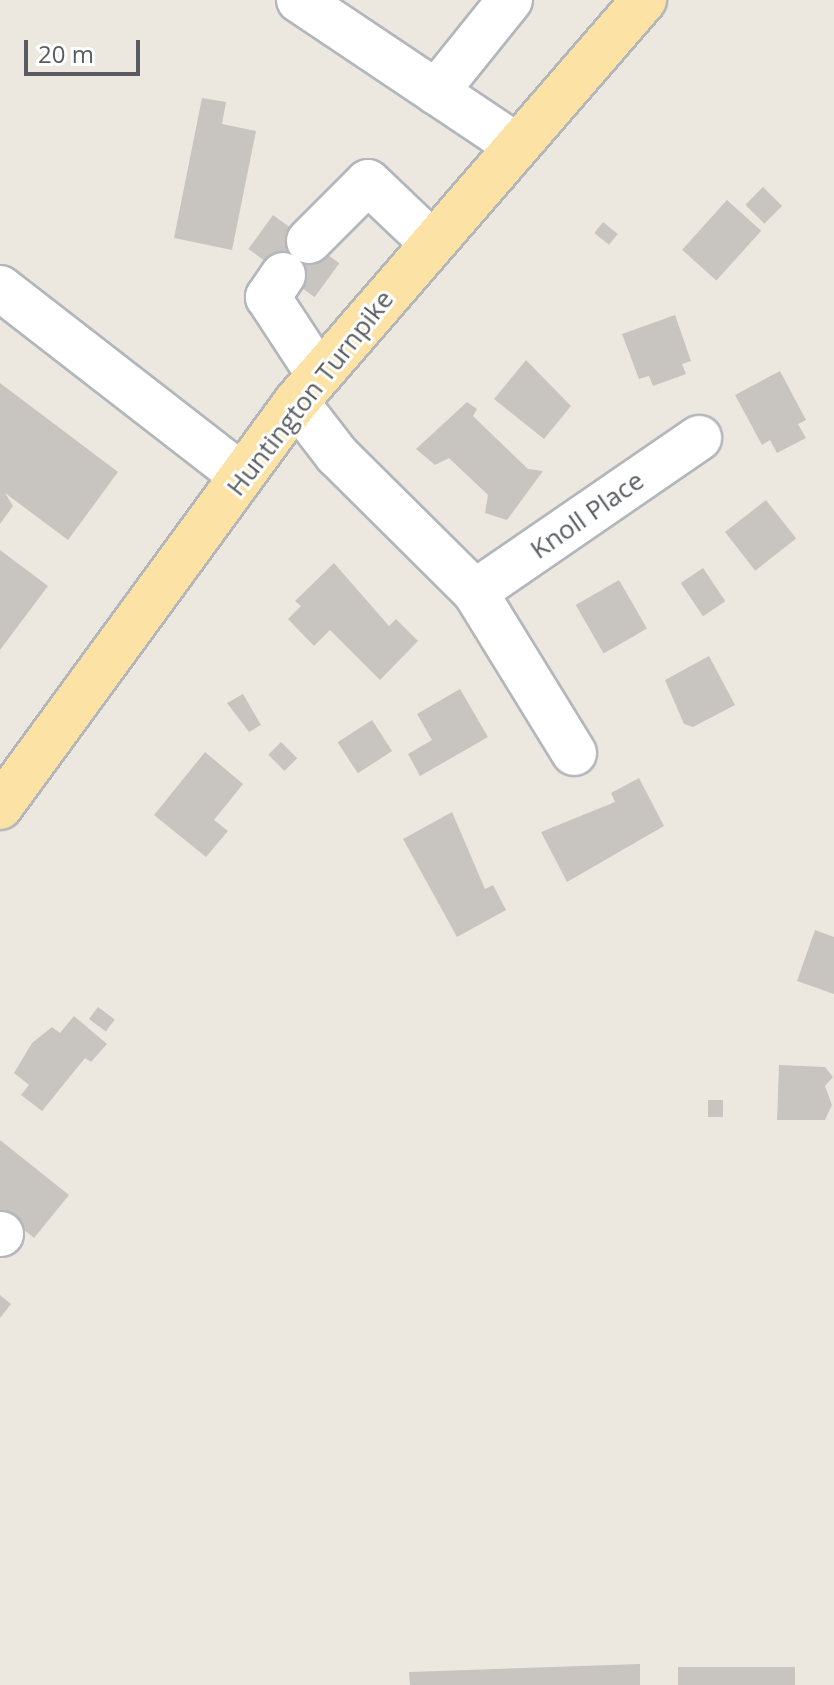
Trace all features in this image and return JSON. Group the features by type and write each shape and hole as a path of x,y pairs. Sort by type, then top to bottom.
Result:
{"main road":[{"name":"Huntington Turnpike","path":"4,791 307,389 644,0"}],"street":[{"path":"299,0 516,145"},
{"path":"436,92 510,0"},
{"path":"309,241 368,182 432,243"},
{"path":"283,275 268,297 337,455 475,592 574,753"},
{"path":"0,288 242,476"},
{"name":"Knoll Place","path":"475,592 699,438"}],"building":[{"path":"202,98 226,102 222,124 256,131 232,250 174,238"},
{"path":"763,187 782,206 764,224 745,205"},
{"path":"727,200 761,231 716,281 682,250"},
{"path":"273,215 339,263 315,297 248,249"},
{"path":"603,222 618,234 609,245 594,233"},
{"path":"675,315 691,361 682,364 686,374 653,386 649,376 639,379 622,334"},
{"path":"526,360 571,406 544,439 494,399"},
{"path":"780,371 806,420 798,424 806,438 777,453 770,440 762,445 735,395"},
{"path":"0,383 118,472 68,540 5,493 13,506 0,524"},
{"path":"467,402 477,409 473,416 528,469 543,471 507,520 485,513 488,495 449,458 435,465 416,449"},
{"path":"766,500 796,539 755,571 725,532"},
{"path":"0,550 48,586 0,650"},
{"path":"334,563 389,626 396,619 418,641 380,680 330,630 314,646 288,619 301,606 295,601"},
{"path":"703,568 725,601 703,616 681,583"},
{"path":"619,580 647,628 604,653 576,605"},
{"path":"709,656 735,705 693,727 684,724 665,680"},
{"path":"460,689 488,737 420,776 408,754 432,740 417,714"},
{"path":"243,694 261,725 249,732 227,703"},
{"path":"372,720 392,751 358,773 338,742"},
{"path":"281,742 297,758 285,771 268,755"},
{"path":"205,752 243,784 214,820 228,831 206,857 154,815"},
{"path":"639,778 664,826 567,882 541,832 615,802 611,793"},
{"path":"452,812 485,889 493,885 506,910 457,937 403,839"},
{"path":"815,930 834,937 834,994 797,981"},
{"path":"98,1007 115,1020 106,1032 89,1019"},
{"path":"74,1016 107,1044 91,1062 85,1058 42,1111 21,1095 29,1085 14,1073 32,1043 52,1027 60,1033"},
{"path":"779,1065 825,1067 833,1077 825,1086 832,1105 825,1120 777,1120"},
{"path":"708,1100 723,1100 723,1117 708,1117"},
{"path":"0,1140 69,1195 34,1238 0,1210"},
{"path":"0,1295 11,1304 0,1318"},
{"path":"640,1664 640,1685 410,1685 409,1672"},
{"path":"678,1667 795,1667 795,1685 678,1685"}]}
